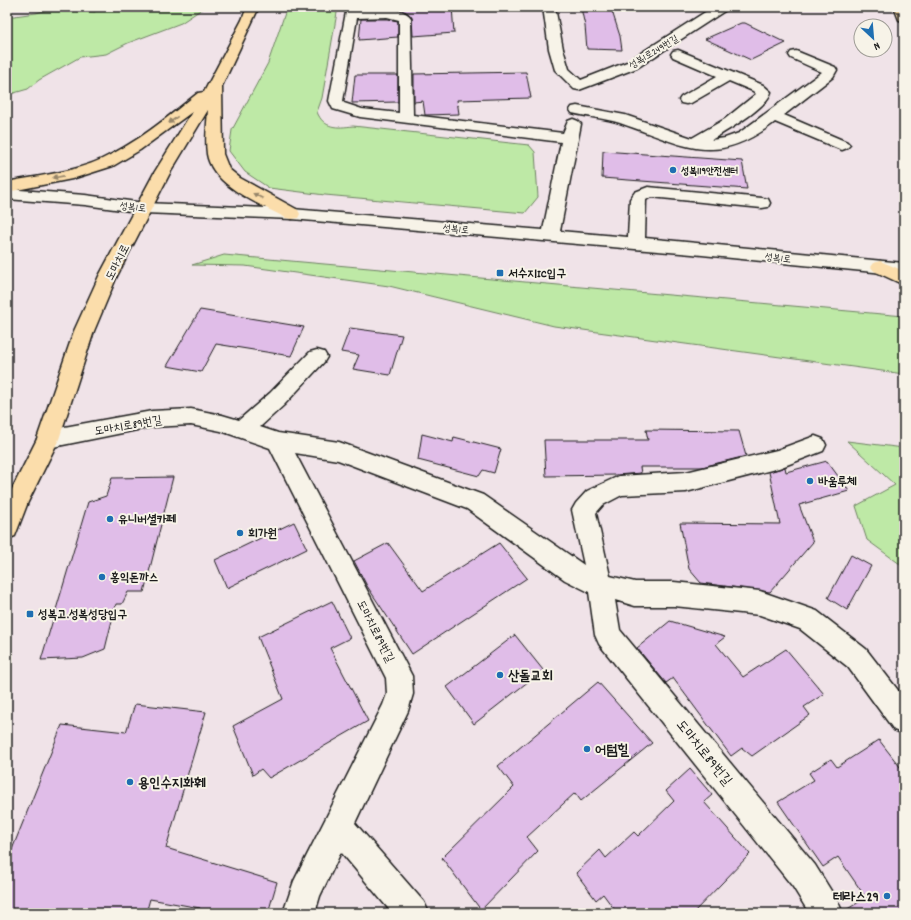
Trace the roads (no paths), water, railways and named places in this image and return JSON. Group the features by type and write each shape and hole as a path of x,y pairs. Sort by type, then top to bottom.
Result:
{"main road":[{"name":"도마치로","path":"7,529 17,502 48,439 84,331 108,276 162,173 215,86 248,20 252,7"},
{"path":"900,7 904,17"},
{"path":"7,187 72,174 107,163 135,147 169,123 215,86"},
{"path":"215,86 215,154 222,170 234,182 292,214"},
{"path":"880,267 904,260"},
{"path":"880,267 904,279"}],"street":[{"path":"549,7 556,49 562,70 579,86 577,110 569,138 550,236"},
{"name":"성복1로249번길","path":"579,86 632,65 722,7"},
{"path":"406,118 405,18 392,13 353,11 336,101 338,106 360,113 569,138"},
{"path":"678,54 758,88 764,92 763,96 744,112 715,132 694,143"},
{"path":"577,110 625,120 679,141 703,145 728,144 744,136 828,74 830,70 796,54"},
{"path":"686,100 728,75"},
{"path":"772,115 842,145"},
{"path":"636,243 638,199 648,192 762,203"},
{"name":"성복1로","path":"7,194 85,200 144,208 292,214 636,243 904,269"},
{"path":"243,430 277,399 317,357"},
{"name":"도마치로89번길","path":"48,439 152,419 191,417 243,430 278,442 339,451 475,502 574,572 600,585 635,594 674,594 760,603 808,620 857,658 904,720"},
{"name":"도마치로89번길","path":"278,442 399,676 400,694 394,711 305,892 299,913"},
{"path":"600,585 584,510 595,498 619,486 686,482 748,468 779,459 815,445"},
{"name":"도마치로89번길","path":"600,585 608,635 804,876 827,913"},
{"path":"337,825 413,913"}],"place":[{"name":"성복119안전센터","path":"673,170"},
{"name":"서수지IC입구","path":"500,273"},
{"name":"바움루체","path":"810,481"},
{"name":"유니버셜카페","path":"110,519"},
{"name":"희가원","path":"240,533"},
{"name":"홍익돈까스","path":"102,577"},
{"name":"성복고.성복성당입구","path":"30,614"},
{"name":"산돌교회","path":"500,675"},
{"name":"어텀힐","path":"587,749"},
{"name":"용인수지화훼","path":"130,782"},
{"name":"테라스29","path":"887,896"}]}
